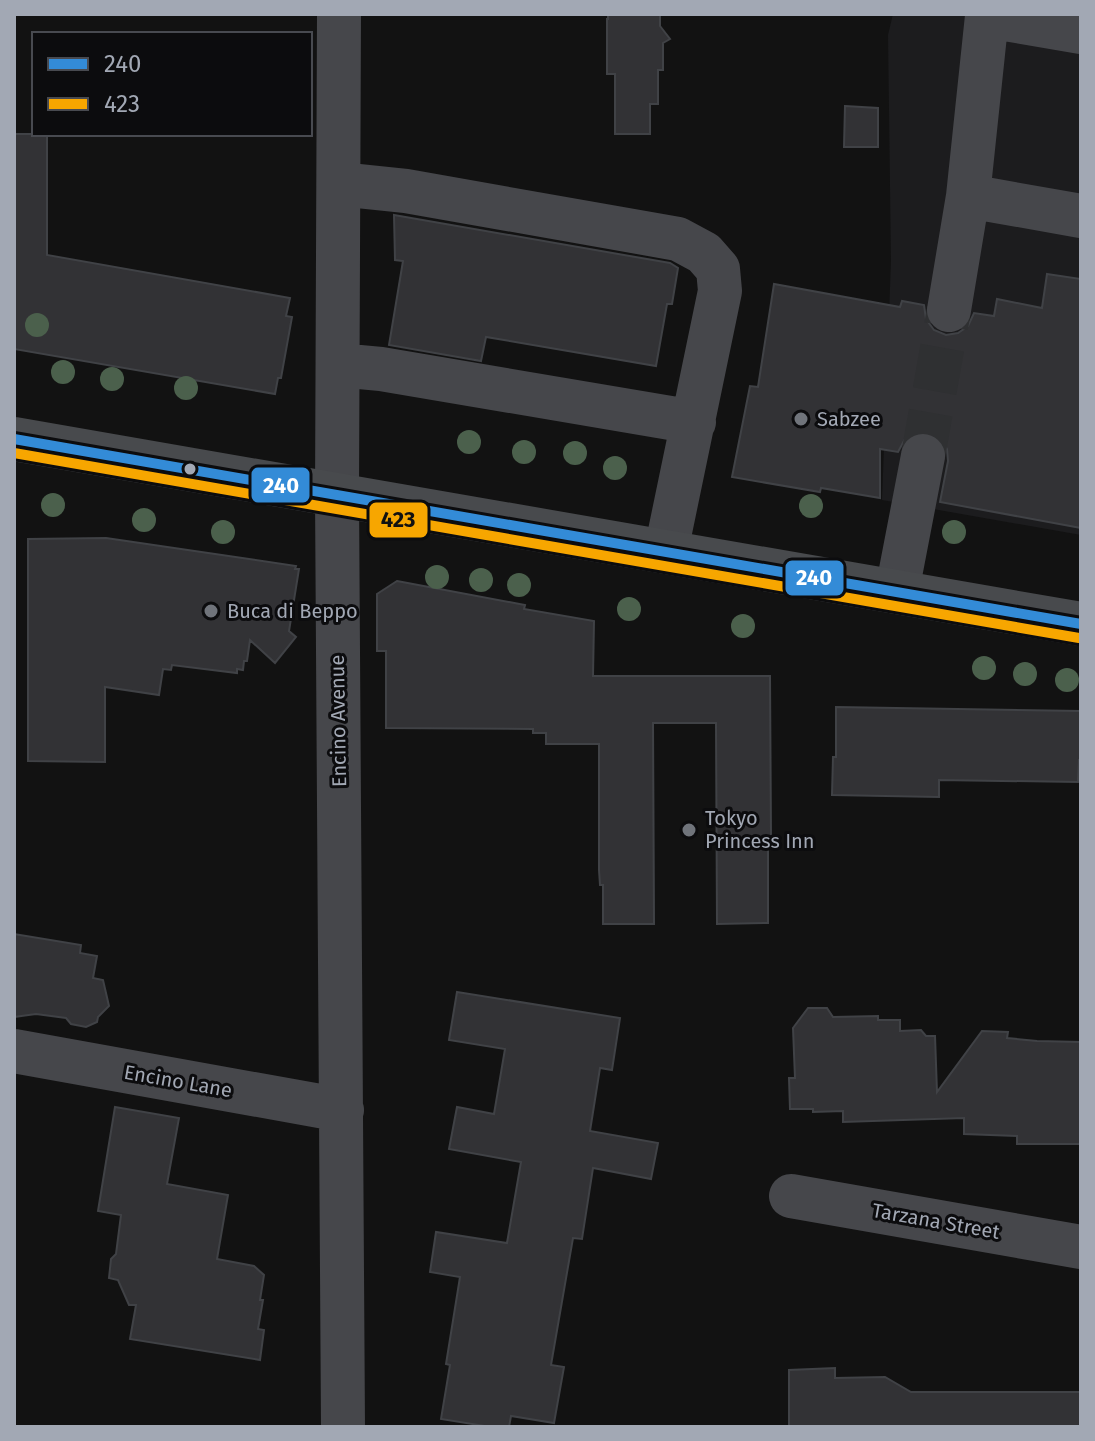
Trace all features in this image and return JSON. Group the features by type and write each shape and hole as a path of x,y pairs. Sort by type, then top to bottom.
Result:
{"main road":[{"path":"14,439 1081,624"}],"street":[{"name":"Encino Avenue","path":"339,14 337,495 343,1427"},
{"path":"949,310 968,196 987,16 1081,32"},
{"path":"339,184 406,191 678,239 704,253 718,269 720,291 666,551"},
{"path":"968,196 1081,216"},
{"path":"338,365 381,369 694,422"},
{"path":"897,591 923,456"},
{"name":"Encino Lane","path":"14,1051 342,1110"},
{"name":"Tarzana Street","path":"791,1196 1081,1247"}],"shaded area":[{"path":"893,14 1081,14 1081,535 882,500 891,261 888,35"}],"building":[{"path":"608,14 660,14 660,26 670,39 663,43 663,70 658,70 658,104 650,104 650,134 615,134 615,74 607,74"},
{"path":"845,106 878,108 878,147 844,147"},
{"path":"14,134 47,136 47,255 290,298 286,316 292,317 281,378 278,378 275,394 14,349"},
{"path":"394,215 670,263 678,268 672,304 667,304 656,366 486,337 481,361 389,345 403,261 395,260"},
{"path":"1047,274 1081,279 1081,528 940,502 948,461 947,449 940,438 927,431 914,433 905,439 898,452 880,449 880,498 821,488 820,492 732,477 750,386 758,387 774,284 900,307 902,301 924,305 926,319 934,330 946,335 958,333 968,326 974,313 994,316 997,299 1042,308"},
{"path":"106,538 296,566 295,569 299,569 289,631 296,637 275,663 250,640 247,661 244,661 243,670 237,669 237,673 172,665 171,670 163,669 159,695 105,687 105,762 28,761 28,539"},
{"path":"397,581 594,621 593,676 770,676 768,923 717,924 716,723 653,723 654,924 603,924 603,885 600,885 599,870 599,744 546,744 546,733 533,733 533,729 386,728 386,651 377,651 377,594"},
{"path":"836,707 1081,711 1078,782 939,780 939,797 832,795"},
{"path":"14,934 81,945 80,953 97,956 93,978 103,980 109,1006 97,1022 86,1027 71,1024 66,1018 36,1014 14,1017"},
{"path":"457,992 620,1018 612,1070 600,1068 590,1131 658,1143 651,1179 593,1168 582,1239 573,1238 551,1365 564,1367 554,1423 511,1416 509,1427 491,1427 441,1419 460,1277 430,1272 436,1232 507,1243 521,1162 449,1149 457,1107 494,1114 505,1049 449,1040"},
{"path":"808,1008 827,1008 833,1017 878,1016 878,1020 900,1020 900,1031 921,1030 926,1036 935,1036 937,1092 982,1031 1008,1032 1007,1038 1081,1042 1081,1144 1017,1144 1017,1136 964,1134 964,1118 843,1122 843,1111 790,1109 789,1078 795,1078 793,1028"},
{"path":"115,1107 179,1118 167,1184 228,1195 217,1259 254,1266 264,1275 258,1329 264,1330 260,1360 130,1339 136,1305 129,1305 118,1280 109,1278 121,1215 98,1211"},
{"path":"835,1368 835,1378 885,1377 911,1392 1081,1392 1081,1427 789,1427 789,1370"}],"tunnel":[{"path":"923,456 949,310"}],"transit line":[{"name":"240","path":"14,439 1081,624"},
{"name":"423","path":"14,453 1079,638"}],"place":[{"name":"Sabzee","path":"801,419"},
{"name":"Buca di Beppo","path":"211,611"},
{"name":"Tokyo Princess Inn","path":"689,830"}]}
